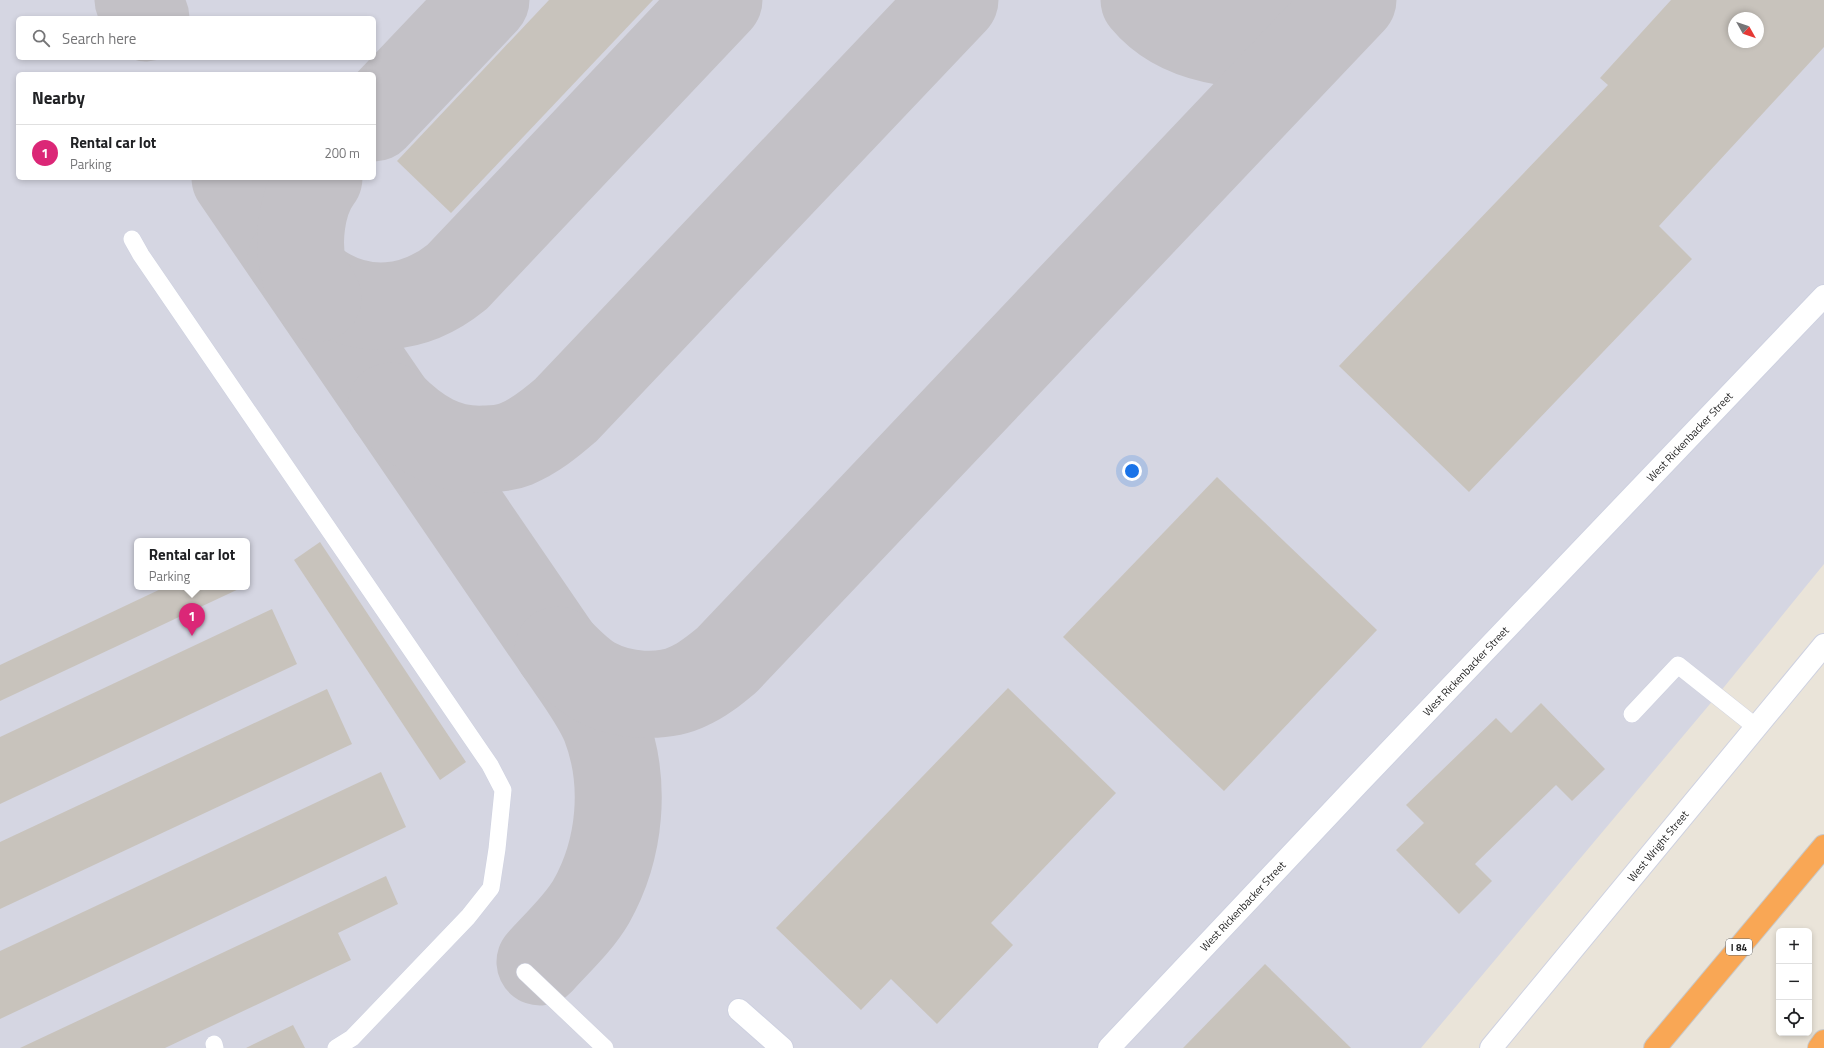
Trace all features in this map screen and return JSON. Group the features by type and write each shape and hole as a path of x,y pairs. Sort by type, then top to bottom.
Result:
{"highway":[{"name":"I 84","path":"1655,1048 1824,846"},
{"path":"1819,1048 1824,1042"}],"street":[{"name":"West Rickenbacker Street","path":"1109,1048 1367,774 1824,296"},
{"name":"West Wright Street","path":"1491,1048 1824,645"},
{"path":"739,1010 782,1048"}],"lane":[{"path":"132,239 141,255 210,358 490,765 503,790 497,849 490,888 468,917 351,1043 336,1048"},
{"path":"1632,714 1678,665 1756,727"},
{"path":"525,972 605,1048"}],"shaded area":[{"path":"0,0 1824,0 1824,564 1720,692 1421,1048 0,1048"}],"building":[{"path":"549,0 653,0 451,213 397,161"},
{"path":"1671,0 1824,0 1824,47 1659,226 1692,259 1469,492 1339,366 1608,85 1600,78"},
{"path":"1217,477 1377,630 1224,791 1063,637"},
{"path":"320,542 466,762 440,780 294,560"},
{"path":"159,590 237,590 0,701 0,665"},
{"path":"272,609 297,664 0,804 0,737"},
{"path":"1008,688 1116,793 991,923 1013,945 937,1024 891,979 861,1010 776,928"},
{"path":"327,689 352,744 0,909 0,842"},
{"path":"1541,703 1605,769 1572,801 1556,785 1475,864 1492,881 1459,914 1396,850 1424,823 1406,805 1496,718 1511,733"},
{"path":"381,772 406,827 0,1019 0,951"},
{"path":"386,876 398,904 338,933 351,960 165,1048 20,1048"},
{"path":"1265,964 1351,1048 1183,1048"},
{"path":"293,1025 305,1048 246,1048"}],"taxiway":[{"path":"138,0 145,16"},
{"path":"376,116 486,0"},
{"path":"291,259 306,276 317,285 334,295 352,302 388,306 406,303 424,297 441,288 457,277 719,0"},
{"path":"391,406 401,416 422,432 445,443 471,449 497,448 512,445 530,437 555,420 955,0"},
{"path":"1144,0 1158,14 1193,34 1213,40 1234,43 1275,41 1294,37 1313,29 1342,10"},
{"path":"558,650 581,672 596,682 617,690 642,694 667,693 679,690 699,681 727,660 1353,0"},
{"path":"236,180 583,687 605,725 612,747 618,792 618,815 609,860 601,882 586,910 574,926 540,962"},
{"path":"318,180 308,199 304,211 301,249 305,273 318,298"}],"place":[{"name":"Rental car lot","path":"192,636"}]}
